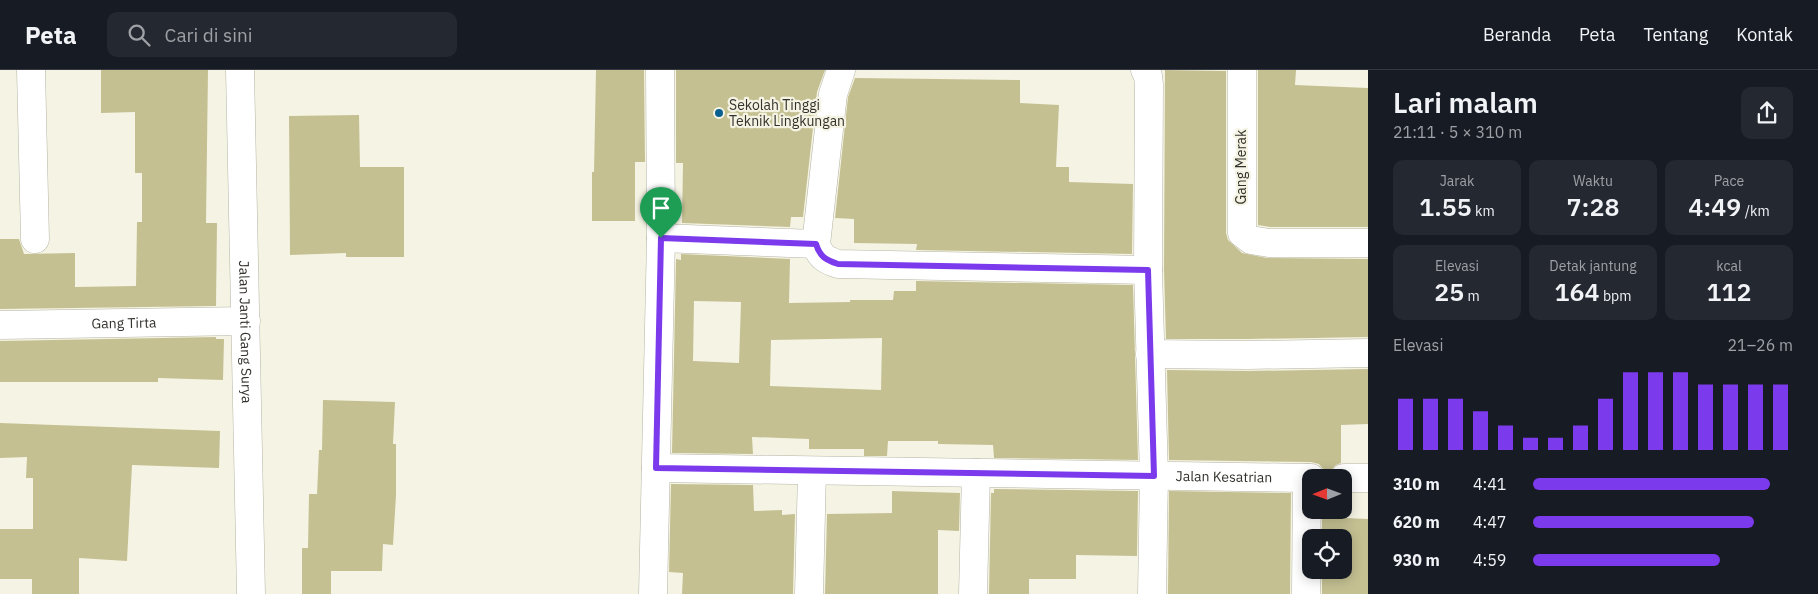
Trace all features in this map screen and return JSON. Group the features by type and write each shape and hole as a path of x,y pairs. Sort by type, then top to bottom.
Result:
{"street":[{"path":"31,70 36,239"},
{"name":"Jalan Janti Gang Surya","path":"240,70 251,594"},
{"path":"653,594 661,238 660,70"},
{"path":"841,70 833,94 816,244 819,252 826,260 838,264 1148,270"},
{"path":"1145,70 1149,85 1148,270 1154,476 1152,594"},
{"name":"Gang Merak","path":"1242,70 1242,234 1246,238 1269,243 1368,243"},
{"path":"661,238 816,244"},
{"name":"Gang Tirta","path":"0,325 246,321"},
{"path":"1150,354 1368,353"},
{"name":"Jalan Kesatrian","path":"656,468 1302,478"},
{"path":"809,594 812,471"},
{"path":"973,594 976,473"},
{"path":"1352,478 1368,478"},
{"path":"1306,594 1308,519"}],"building":[{"path":"101,70 208,70 206,223 217,223 216,306 0,309 0,239 19,239 24,254 75,253 75,287 136,286 137,222 142,222 142,173 135,173 135,112 101,113"},
{"path":"596,70 644,70 645,162 635,162 635,221 592,221"},
{"path":"676,70 825,70 817,92 803,217 791,217 790,227 682,223 683,163 676,163"},
{"path":"1165,70 1226,71 1226,233 1228,240 1242,253 1267,258 1368,259 1368,337 1166,339 1164,270"},
{"path":"1258,70 1296,70 1295,85 1368,88 1368,227 1270,227 1258,225"},
{"path":"855,78 1020,80 1020,103 1059,105 1056,167 1069,167 1069,182 1133,184 1132,254 916,250 917,244 854,243 854,219 835,218 848,97"},
{"path":"359,115 360,167 404,167 404,257 346,257 346,253 290,255 289,116"},
{"path":"681,254 790,259 789,303 893,300 894,291 916,291 916,281 1133,285 1138,460 994,458 993,445 938,444 938,441 888,441 887,456 864,456 864,449 809,449 809,439 752,437 753,454 672,453 676,259 681,260","holes":["694,301 741,302 739,363 693,361","882,338 881,390 770,386 771,340"]},
{"path":"216,337 216,339 224,339 223,380 158,378 158,382 0,382 0,341"},
{"path":"1368,369 1368,424 1341,425 1341,463 1332,469 1323,469 1319,464 1311,462 1169,460 1167,370"},
{"path":"323,400 395,402 393,444 396,444 396,495 393,545 383,544 382,571 331,571 331,594 302,594 302,548 308,548 309,494 317,494 319,450 322,450"},
{"path":"0,423 220,431 219,468 132,465 127,561 79,558 79,594 32,594 32,579 0,579 0,529 33,529 33,478 26,478 27,457 0,458"},
{"path":"671,484 753,485 754,511 782,510 782,515 795,514 793,594 682,594 683,573 669,572"},
{"path":"994,489 1138,491 1137,556 1076,555 1076,579 1029,579 1029,594 989,594 991,493 994,493"},
{"path":"892,491 960,493 959,531 938,530 938,594 825,594 827,514 892,513"},
{"path":"1169,491 1291,493 1290,594 1168,594"},
{"path":"1322,519 1368,519 1368,594 1322,594 1322,579 1352,579 1352,529 1322,529"}],"place":[{"name":"Sekolah Tinggi Teknik Lingkungan","path":"719,113"}],"route":[{"path":"661,238 816,244 819,252 826,260 838,264 1148,270 1154,476 656,468 661,238"}]}
